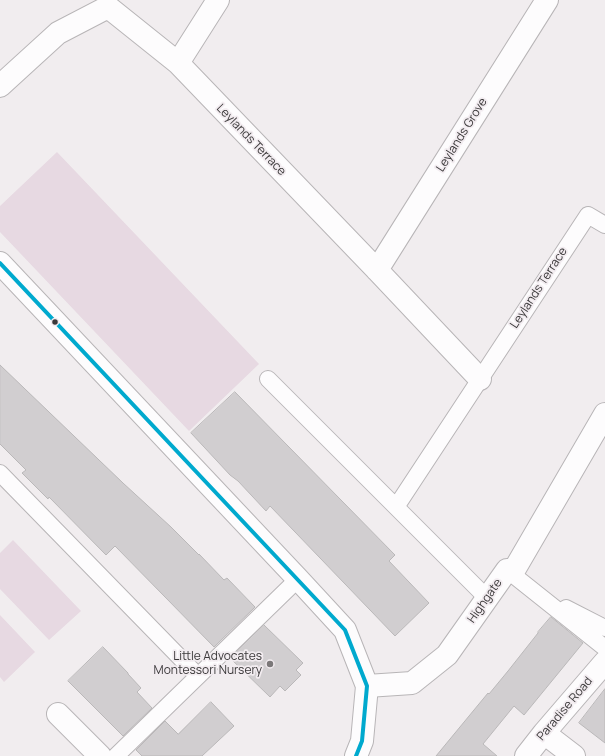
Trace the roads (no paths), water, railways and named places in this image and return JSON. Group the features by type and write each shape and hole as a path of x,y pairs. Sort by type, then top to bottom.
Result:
{"street":[{"path":"178,63 218,0"},
{"name":"Leylands Grove","path":"377,270 547,0"},
{"name":"Leylands Terrace","path":"0,86 58,33 108,7 178,63 480,379"},
{"path":"0,263 345,630 367,686 362,741 356,756"},
{"name":"Highgate","path":"367,686 412,682 447,655 487,598 510,571 605,414"},
{"name":"Paradise Road","path":"526,756 605,662"},
{"path":"58,714 100,756"},
{"path":"544,733 574,756"}],"lane":[{"name":"Leylands Terrace","path":"396,507 588,215 605,225"},
{"path":"268,379 487,598"},
{"path":"0,473 198,676"},
{"path":"510,571 534,590 605,628"},
{"path":"510,571 605,648"},
{"path":"116,756 298,579"}],"place":[{"name":"Little Advocates Montessori Nursery","path":"270,664"}]}
